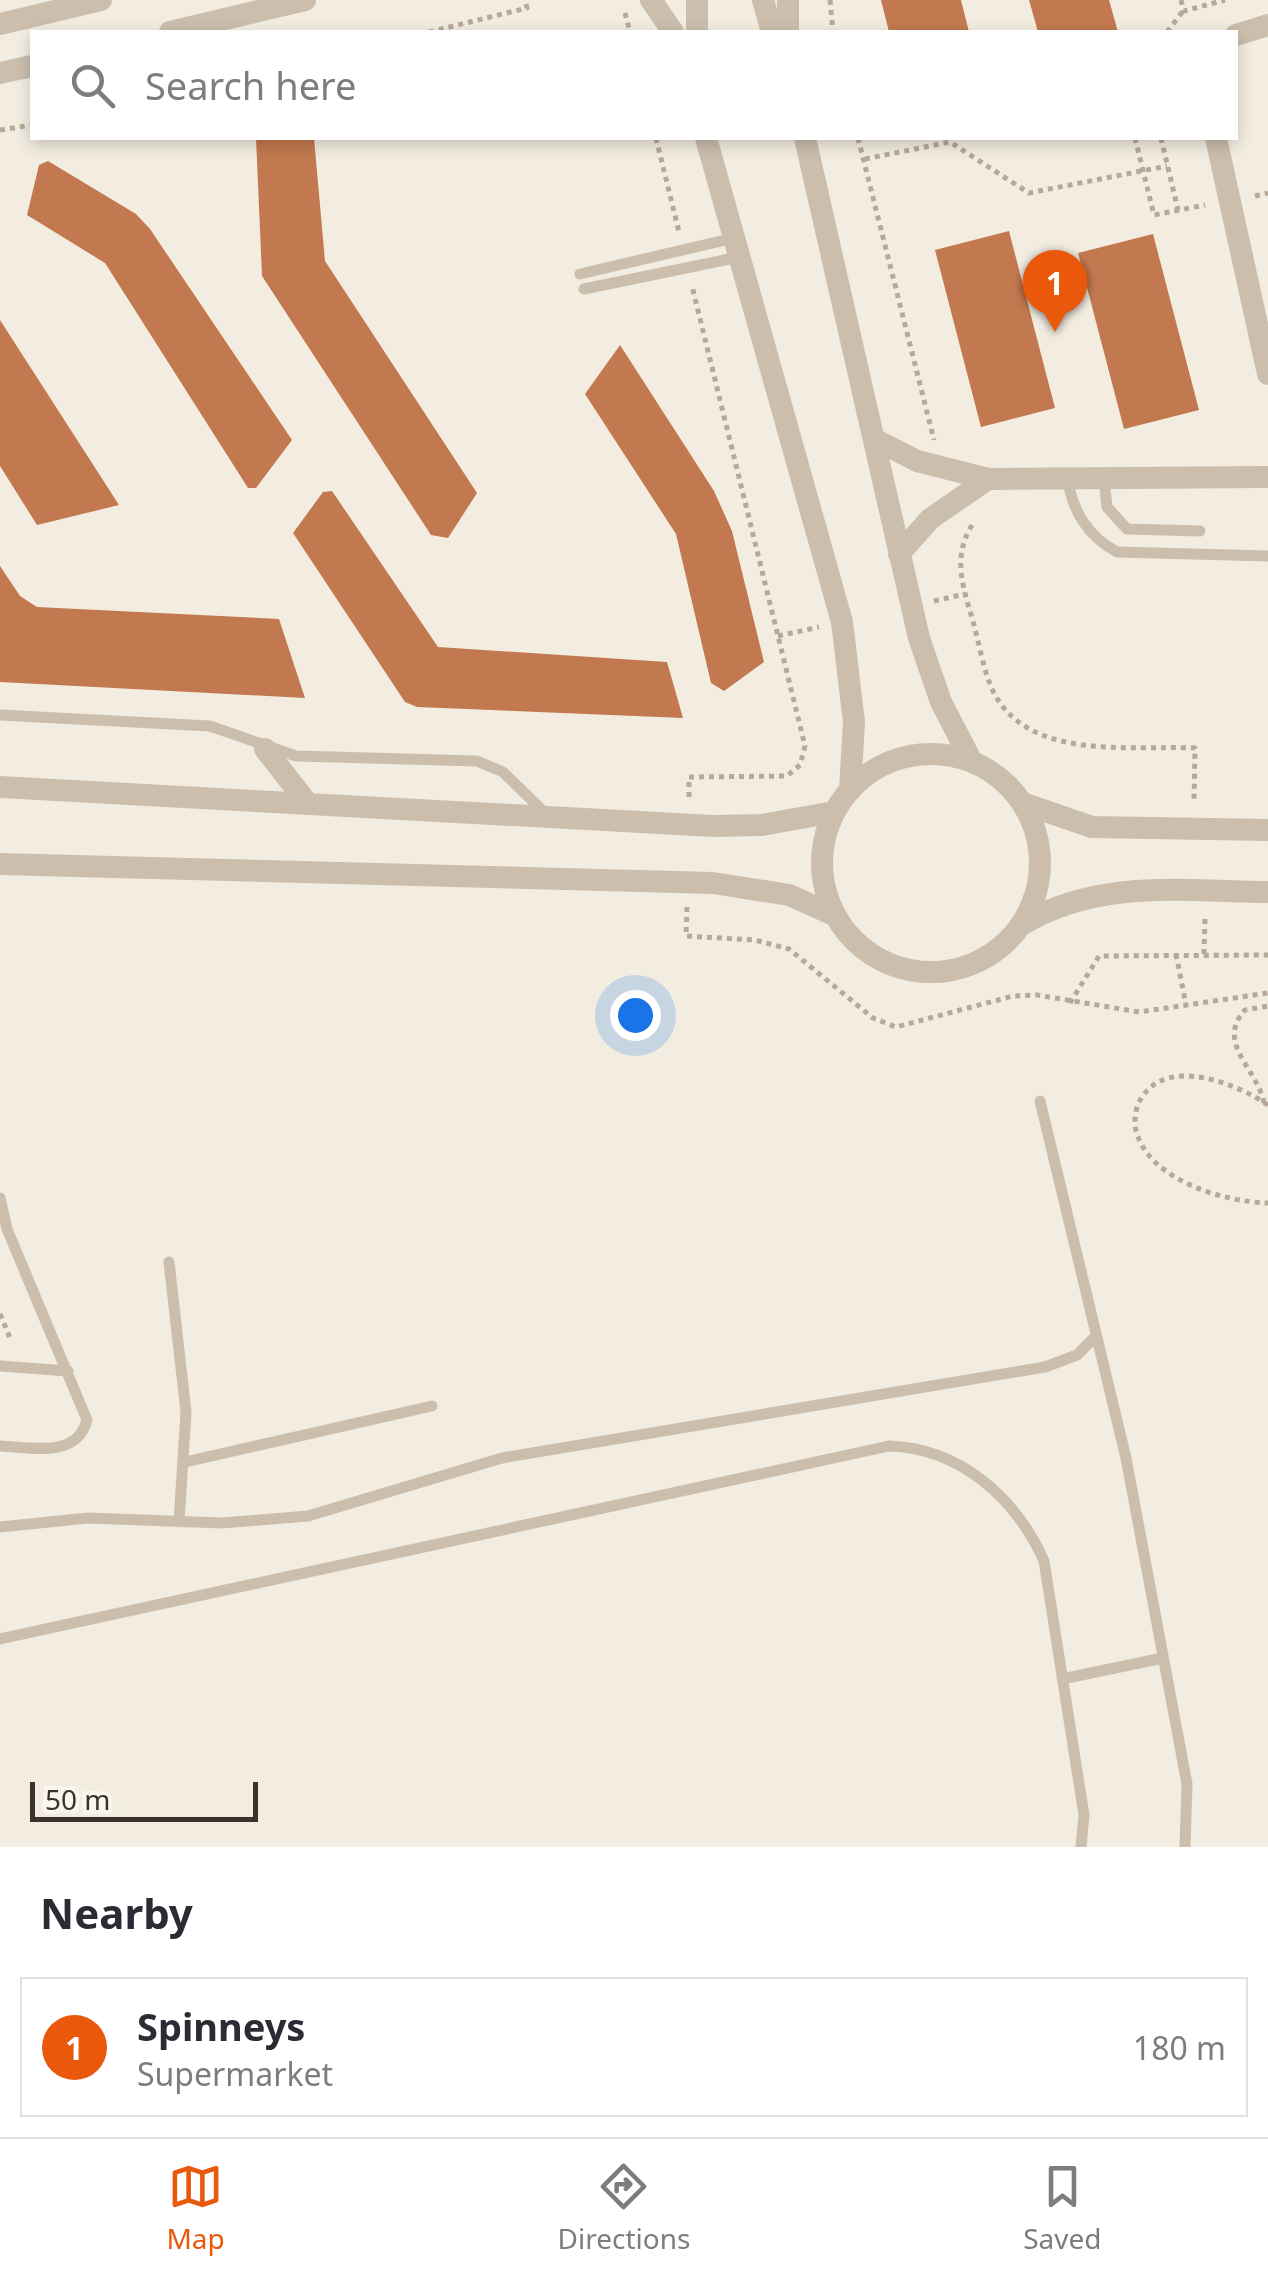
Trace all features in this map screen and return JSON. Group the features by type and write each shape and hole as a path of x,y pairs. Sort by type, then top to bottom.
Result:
{"street":[{"path":"0,24 101,0"},
{"path":"178,30 304,0"},
{"path":"652,0 672,30"},
{"path":"697,0 697,30"},
{"path":"763,0 771,30"},
{"path":"788,0 788,30"},
{"path":"1238,34 1268,26"},
{"path":"0,74 30,66"},
{"path":"805,140 929,670 972,762"},
{"path":"1216,140 1268,374"},
{"path":"710,144 842,622 854,722 850,789"},
{"path":"874,439 928,465 988,480 1268,477"},
{"path":"899,554 939,512 988,480"},
{"path":"265,749 308,804"},
{"path":"0,864 764,889 836,916 874,956 925,972 978,961 1002,946 1020,926 1032,903 1039,852 1022,803 1008,786 972,762 915,755 879,766 850,789 834,812 822,864 836,916"},
{"path":"0,787 688,824 762,825 834,812"},
{"path":"1022,803 1092,827 1268,830"},
{"path":"1020,926 1062,903 1103,892 1268,892"}],"lane":[{"path":"580,274 684,250 737,248"},
{"path":"584,289 688,268 737,248"},
{"path":"1067,478 1082,521 1103,545 1117,552 1268,556"},
{"path":"1104,478 1107,507 1127,529 1200,531"},
{"path":"0,714 210,726 265,749 296,756 476,761 504,772 549,817"},
{"path":"1040,1101 1117,1418 1187,1784 1185,1847"},
{"path":"0,1198 7,1229 87,1420 78,1439 61,1448 0,1446"},
{"path":"169,1262 183,1361 185,1462 179,1522"},
{"path":"0,1527 88,1518 179,1522 308,1516 502,1458 1045,1367 1077,1355 1096,1336"},
{"path":"0,1366 68,1371"},
{"path":"185,1462 432,1406"},
{"path":"0,1639 889,1446 905,1446 938,1453 972,1473 1019,1514 1044,1561 1084,1815 1081,1847"},
{"path":"1062,1679 1163,1658"}],"path":[{"path":"437,30 527,8 525,0"},
{"path":"622,0 630,30"},
{"path":"830,0 834,30"},
{"path":"1181,0 1184,10"},
{"path":"1169,30 1184,10 1225,0"},
{"path":"0,130 30,126"},
{"path":"656,140 684,250"},
{"path":"859,140 937,445"},
{"path":"1136,140 1154,216 1178,210 1161,140"},
{"path":"864,160 950,142 1029,192 1167,166"},
{"path":"688,268 804,746 800,765 778,779 689,777 688,824"},
{"path":"977,518 964,540 960,564 992,690 1012,716 1038,735 1066,743 1195,748 1194,830"},
{"path":"778,636 842,622"},
{"path":"687,884 686,936 755,940 789,949 884,1024 909,1027 1013,996 1139,1012 1268,994"},
{"path":"1204,954 1206,891"},
{"path":"1176,953 1186,1005"},
{"path":"1070,1003 1099,956 1268,955"},
{"path":"1266,1104 1255,1074 1232,1043 1232,1030 1245,1010 1268,1006"},
{"path":"1266,1104 1232,1085 1177,1077 1152,1086 1136,1108 1135,1121 1136,1134 1152,1156 1190,1184 1233,1200 1268,1203"},
{"path":"0,1314 10,1338"}],"building":[{"path":"881,0 961,0 968,30 888,30"},
{"path":"1029,0 1109,0 1117,30 1037,30"},
{"path":"256,140 314,140 325,261 477,493 448,538 431,535 262,276"},
{"path":"48,161 136,214 150,229 292,440 256,488 248,488 105,263 27,215 39,165"},
{"path":"1009,231 1055,408 981,427 935,250"},
{"path":"1153,234 1199,410 1124,429 1078,253"},
{"path":"0,320 119,505 37,525 0,466"},
{"path":"620,345 714,491 732,531 764,662 724,691 711,683 676,534 585,394"},
{"path":"332,491 438,647 667,662 683,718 417,707 405,702 293,533 323,492"},
{"path":"0,566 20,596 37,607 279,619 305,698 0,682"}],"place":[{"name":"Spinneys","path":"1055,332"}]}
